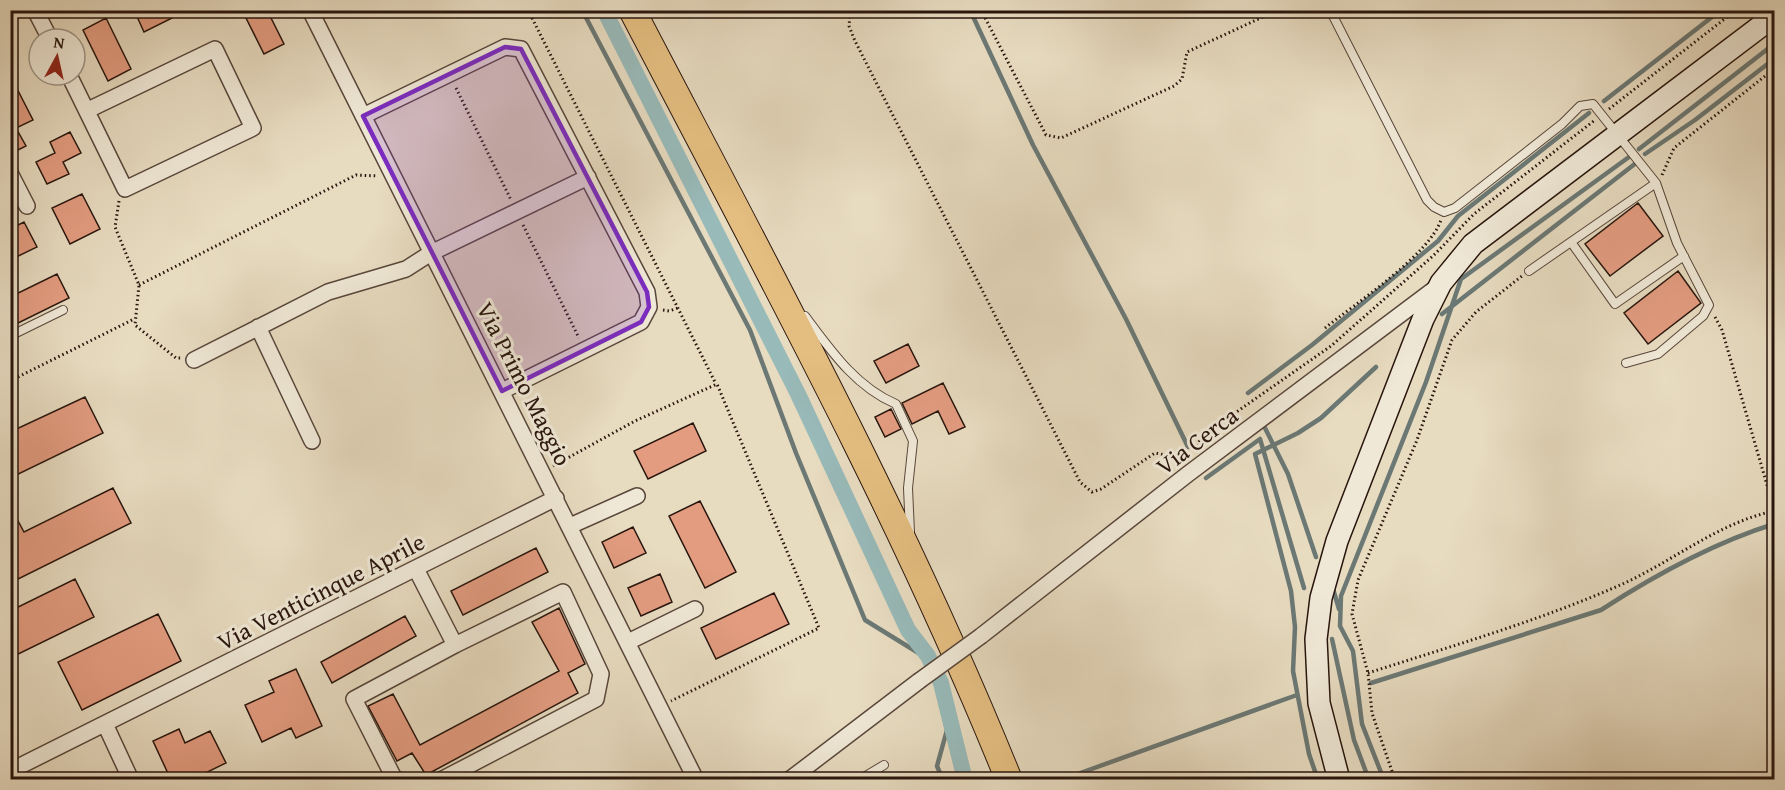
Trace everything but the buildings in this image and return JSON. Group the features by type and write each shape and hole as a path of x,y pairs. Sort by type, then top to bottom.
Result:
{"highway":[{"path":"633,10 780,293 917,572 1009,780"}],"main road":[{"path":"1339,780 1319,703 1316,639 1321,598 1336,541 1423,319 1441,283 1473,244 1620,135 1774,16"}],"street":[{"path":"35,10 44,27"},
{"name":"Via Primo Maggio","path":"310,10 628,642 691,778"},
{"path":"363,116 505,47 521,49 647,292 649,307 641,322 502,391"},
{"path":"76,87 125,189 253,128 215,49 88,110"},
{"path":"10,173 27,206"},
{"path":"194,360 328,292 406,269 431,252 588,177"},
{"name":"Via Cerca","path":"789,780 981,636 1184,469 1441,283"},
{"path":"258,327 312,441"},
{"path":"570,526 637,496"},
{"name":"Via Venticinque Aprile","path":"10,771 556,498"},
{"path":"416,569 455,645"},
{"path":"399,780 394,777 354,699 455,645 562,592 601,674 596,699 441,780"},
{"path":"628,642 695,609"},
{"path":"105,724 131,780"}],"lane":[{"path":"1330,10 1427,200 1444,212 1455,208 1562,124 1580,106 1593,104 1603,114 1656,183 1684,256 1709,305 1703,316 1658,354 1626,363"},
{"path":"1529,271 1656,183"},
{"path":"1571,242 1615,304 1684,256"},
{"path":"780,293 804,316 855,378 878,396 897,404 913,441 908,488 908,521 917,572"},
{"path":"10,336 63,310"},
{"path":"859,780 884,765"}],"path":[{"path":"528,10 717,384 819,628 659,707"},
{"path":"855,10 850,15 849,26 855,41 1080,482 1092,492 1101,489 1155,453 1170,456 1184,469"},
{"path":"981,10 1046,135 1061,138 1174,86 1182,79 1187,52 1278,10"},
{"path":"1184,469 1186,456 1194,451 1202,436 1331,346 1433,256 1474,213 1736,10"},
{"path":"1656,183 1666,169 1674,148 1774,69"},
{"path":"139,285 356,175 376,176 390,169"},
{"path":"125,189 119,198 114,223 139,285 134,319 138,330 176,358 194,360"},
{"path":"1325,328 1415,255 1437,231 1444,212"},
{"path":"1395,780 1372,713 1368,673 1352,615 1358,580 1417,440 1452,340 1476,312 1529,271"},
{"path":"1368,673 1565,609 1622,585 1708,538 1758,514 1774,510 1722,330 1709,305"},
{"path":"10,381 134,319"},
{"path":"543,471 635,421 717,384"}],"highlighted area":[{"path":"505,47 521,49 647,292 649,307 641,322 502,391 363,116"}],"waterway":[{"path":"582,10 750,330 796,453 865,620 925,657 938,689 947,730 937,766 943,780"},
{"path":"604,10 798,394 908,630 928,656 941,683 965,780"},
{"path":"970,10 1033,145 1126,319 1188,447"},
{"path":"1604,101 1721,10"},
{"path":"1639,149 1774,44"},
{"path":"1645,154 1695,120 1774,59"},
{"path":"1248,393 1312,345 1438,241 1458,216 1589,113"},
{"path":"1384,780 1362,724 1353,651 1340,626 1341,596 1426,382 1461,279 1629,157"},
{"path":"1442,314 1636,163"},
{"path":"1318,780 1309,754 1293,671 1295,627 1291,591 1255,454 1298,433 1321,418 1376,367"},
{"path":"1265,428 1288,474 1316,557"},
{"path":"1206,478 1260,439 1304,588"},
{"path":"1371,683 1601,610 1642,584 1707,550 1774,524"},
{"path":"1333,589 1339,609"},
{"path":"1332,639 1354,740 1369,780"},
{"path":"1061,780 1297,695"}]}
